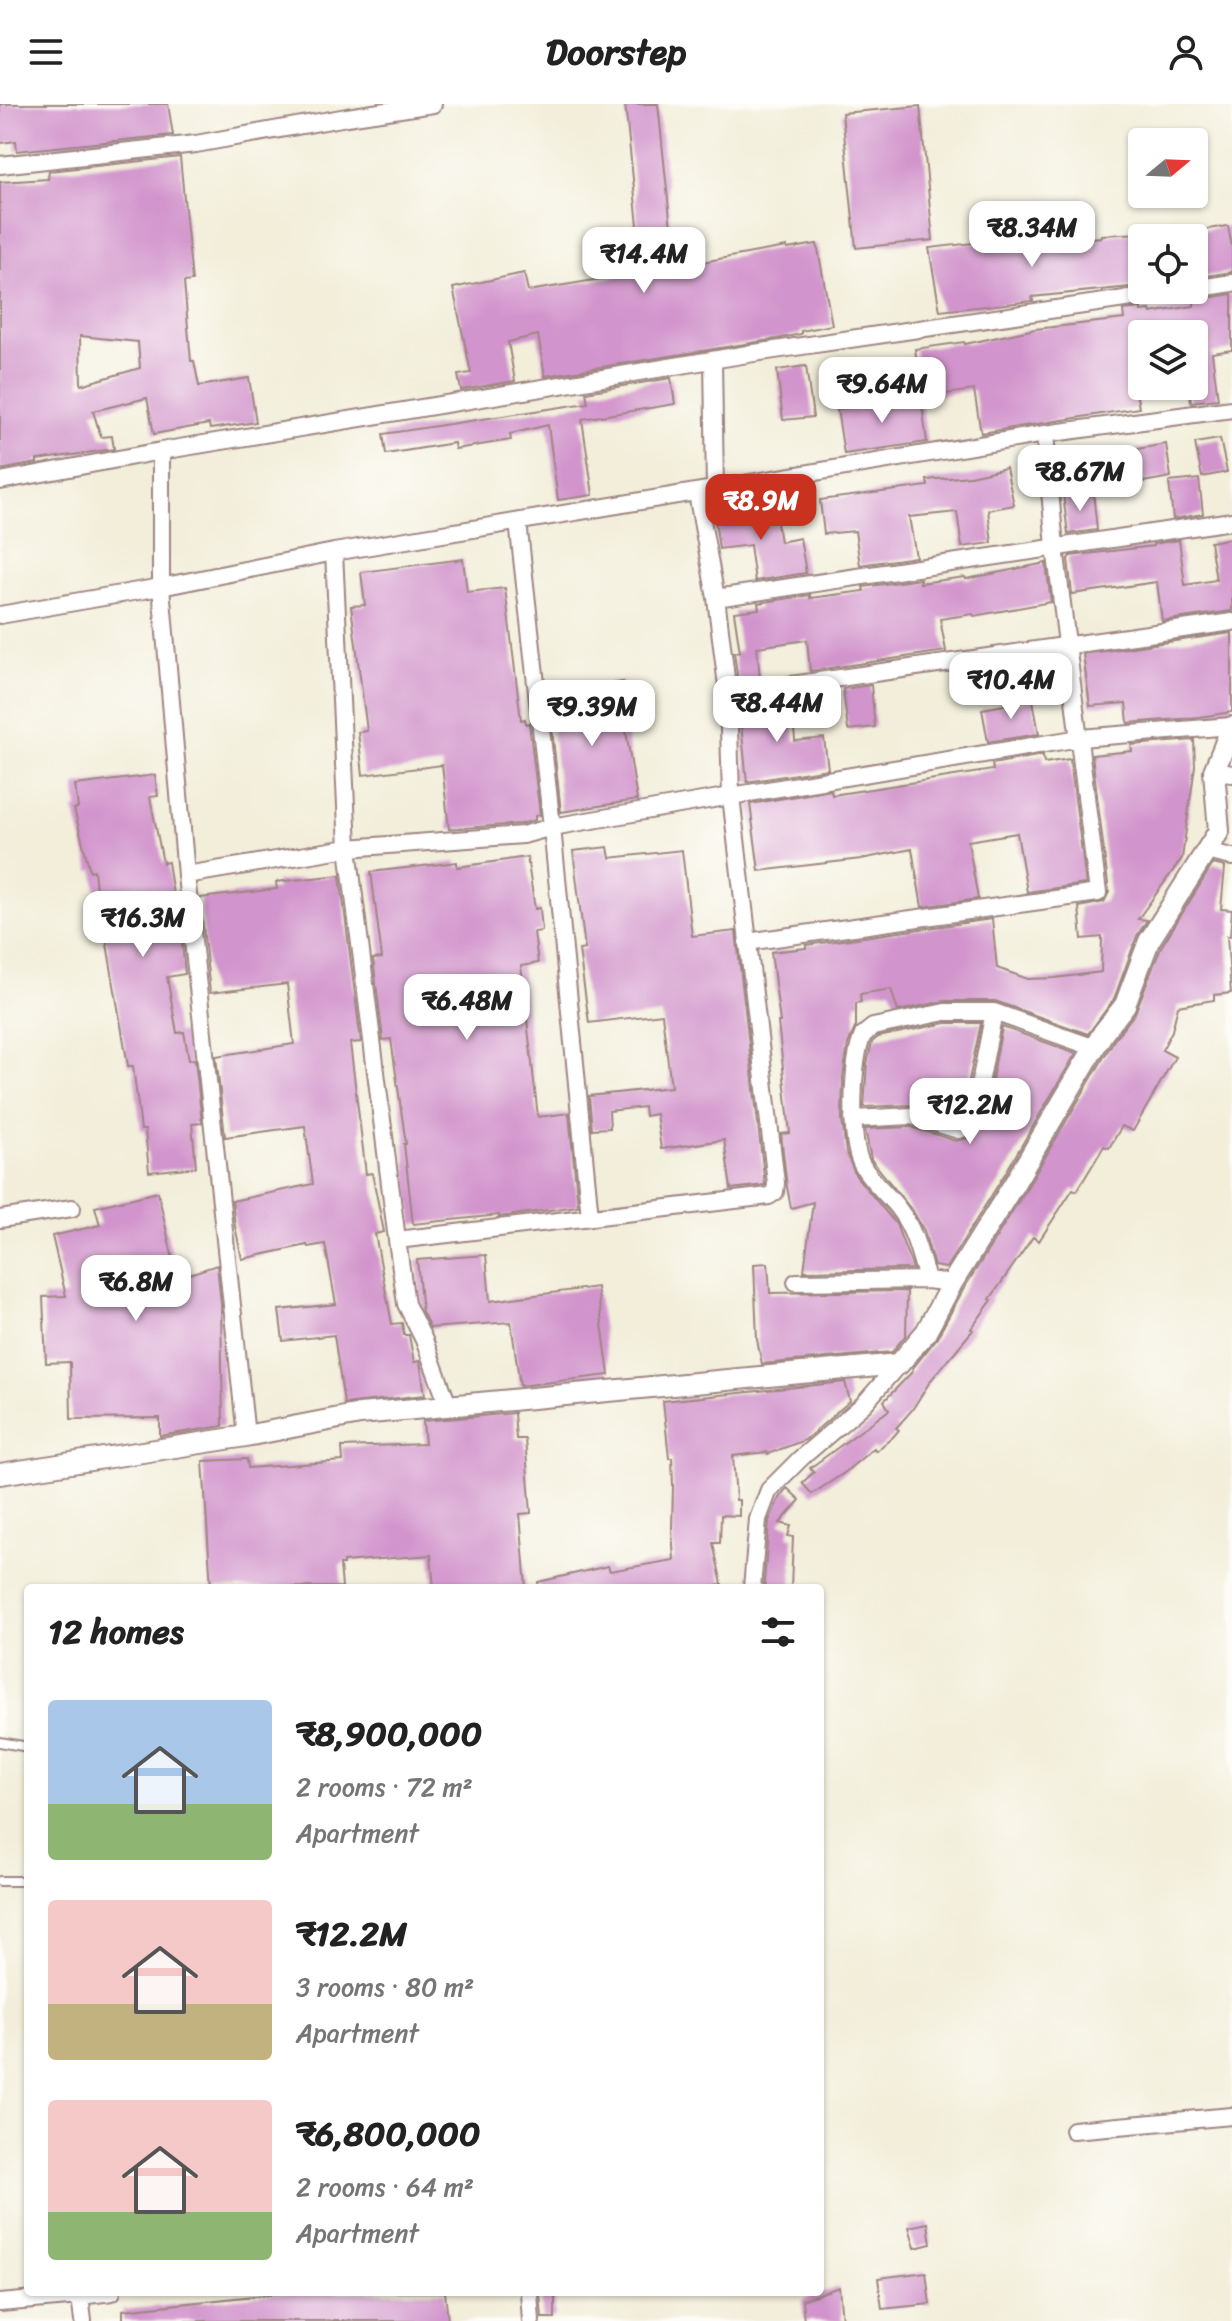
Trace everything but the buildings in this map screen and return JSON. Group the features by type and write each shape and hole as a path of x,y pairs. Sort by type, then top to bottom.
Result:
{"street":[{"path":"0,165 196,144 433,104"},
{"path":"1208,287 1232,283"},
{"path":"0,481 161,451 713,360 1128,299"},
{"path":"713,360 715,490"},
{"path":"0,615 334,552 1045,434 1232,409"},
{"path":"747,942 1098,893 1055,547 1045,434"},
{"path":"161,451 161,587 186,875 246,1436"},
{"path":"397,1240 769,1196 775,1192 731,796 728,694 716,598 697,493"},
{"path":"716,598 1232,521"},
{"path":"518,522 590,1217"},
{"path":"334,552 348,848 397,1240 406,1304 424,1340 448,1405"},
{"path":"728,694 1232,622"},
{"path":"186,875 348,848 523,835 552,827 1080,738 1232,726 1223,772 1225,832 1206,851 1149,941 1125,1005 1103,1033 952,1283 926,1332 864,1404 769,1490 758,1519 752,1584"},
{"path":"1206,851 1232,857"},
{"path":"927,1280 907,1222 862,1164 853,1119 857,1062 861,1039 867,1030 945,1012 994,1012 1095,1048"},
{"path":"853,1119 912,1116 959,1130 968,1127 973,1119 994,1012"},
{"path":"0,1219 72,1208"},
{"path":"796,1282 927,1280 952,1283"},
{"path":"0,1474 246,1436 360,1414 899,1364"},
{"path":"1073,2130 1232,2116"},
{"path":"0,2303 80,2296 83,2321"},
{"path":"529,2296 531,2321"}],"lane":[{"path":"0,1742 24,1746"},
{"path":"0,1881 24,1881"}]}
